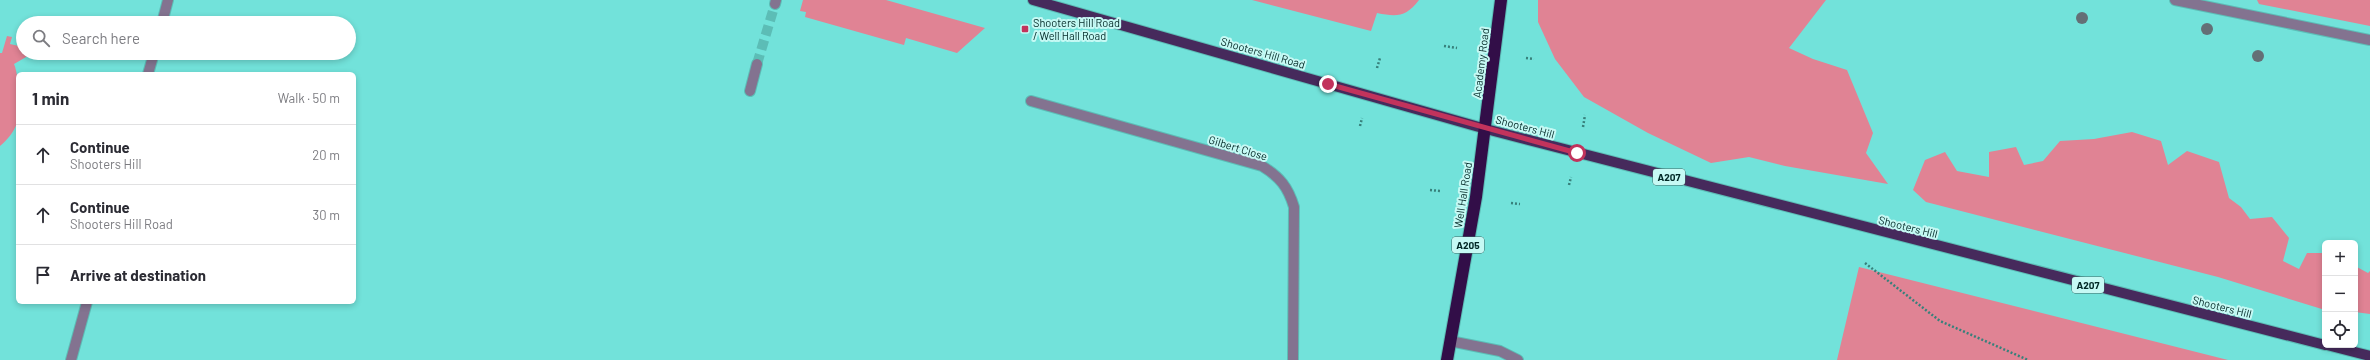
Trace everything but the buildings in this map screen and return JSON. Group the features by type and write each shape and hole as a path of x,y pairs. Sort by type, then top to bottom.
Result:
{"highway":[{"name":"Academy Road","path":"1486,129 1501,0"},
{"name":"Well Hall Road","path":"1447,360 1473,220 1486,129"}],"main road":[{"name":"Shooters Hill Road","path":"1033,0 1486,129"},
{"name":"Shooters Hill","path":"1486,129 2322,344"},
{"name":"Shooters Hill","path":"2338,348 2370,356"}],"street":[{"path":"164,16 168,0"},
{"path":"2175,0 2370,40"},
{"path":"149,72 152,60"},
{"path":"750,90 757,64"},
{"name":"Gilbert Close","path":"1031,101 1262,166 1278,175 1289,190 1294,207 1293,360"},
{"path":"71,360 86,304"},
{"path":"1450,341 1500,351 1518,360"}],"path":[{"path":"1444,46 1457,48"},
{"path":"1377,68 1380,58"},
{"path":"1526,58 1534,59"},
{"path":"1583,127 1586,115"},
{"path":"1360,126 1362,117"},
{"path":"1569,185 1571,177"},
{"path":"1430,190 1440,192"},
{"path":"1511,203 1520,204"},
{"path":"1865,263 1940,321 2028,360"}],"shaded area":[{"path":"803,0 886,0 985,28 957,53 906,38 904,45 805,17 806,12 800,11"},
{"path":"1252,0 1419,0 1410,10 1405,13 1390,15 1377,13 1371,31"},
{"path":"1538,0 1826,0 1789,48 1813,59 1847,70 1873,133 1866,153 1888,184 1785,166 1749,157 1711,163 1648,133 1584,97 1555,59 1538,22"},
{"path":"2257,0 2370,0 2370,26 2259,4"},
{"path":"7,36 12,37 10,44 16,45 16,60 21,60 14,64 16,72 16,126 8,138 0,146 0,53 2,53"},
{"path":"2132,132 2161,141 2168,165 2187,151 2219,162 2229,198 2241,207 2250,219 2272,217 2289,238 2283,261 2299,269 2307,253 2322,253 2322,309 2218,277 1926,202 1913,190 1925,160 1945,152 1957,171 1989,177 1989,152 2016,147 2024,165 2043,161 2060,141 2094,139"},
{"path":"1859,267 2228,360 1837,360"},
{"path":"2358,268 2368,273 2370,271 2370,314 2358,312"}],"tunnel":[{"path":"757,64 775,4"}],"place":[{"name":"Shooters Hill Road / Well Hall Road","path":"1025,29"}],"route":[{"path":"1328,84 1577,153"}]}
